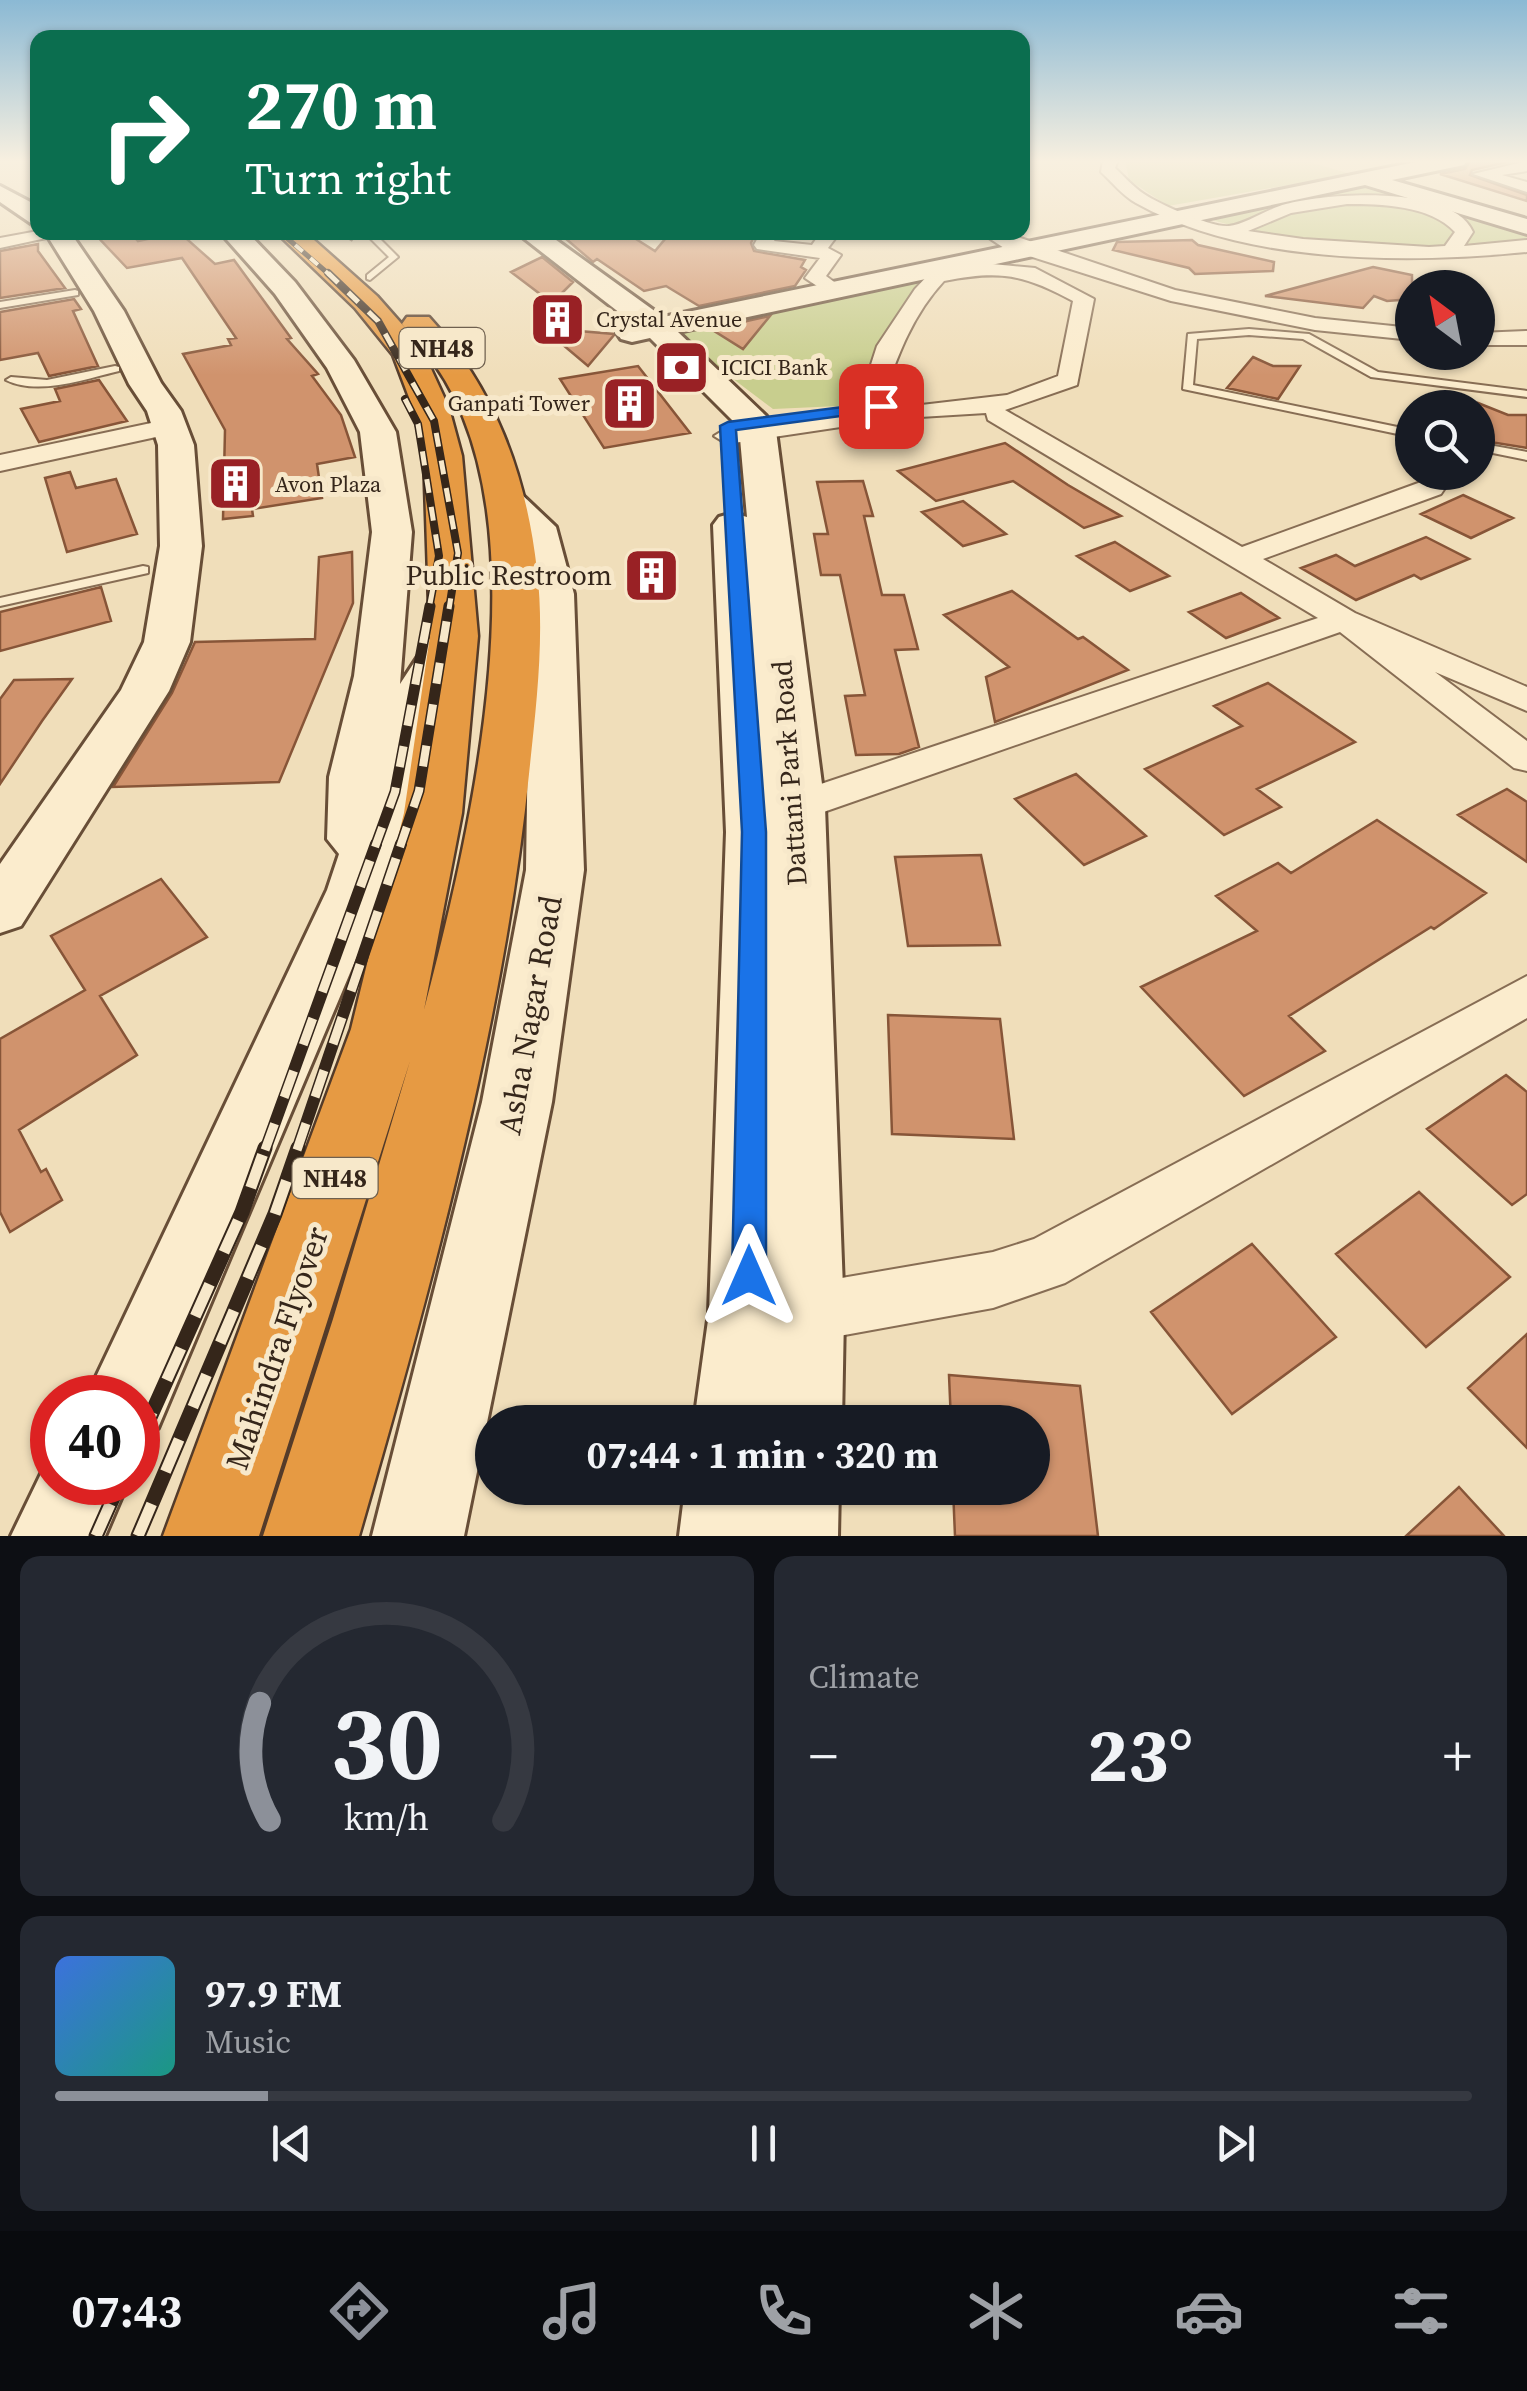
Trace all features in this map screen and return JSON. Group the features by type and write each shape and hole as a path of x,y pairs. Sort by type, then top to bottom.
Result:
{"highway":[{"name":"NH48","path":"298,240 366,302 409,353 444,456 464,821 457,1024 355,1398 311,1536"},
{"name":"NH48","path":"339,240 370,277 441,346 493,444 515,574 516,637 464,821"},
{"name":"Mahindra Flyover","path":"212,1536 386,1029 464,821"}],"street":[{"path":"1030,238 1067,232"},
{"path":"1236,232 1335,248 1452,251 1527,246"},
{"path":"1452,251 1464,232"},
{"path":"2,906 146,691 167,642 181,546 176,446 156,429 114,369 47,240"},
{"path":"0,854 61,772 129,641 144,570 156,429 109,311 49,240"},
{"path":"239,240 284,288 343,367 378,432 392,532 378,676 354,777 356,890"},
{"path":"528,240 642,328 742,429 887,407 896,414 984,406 1069,380 1084,299 1050,280 1009,265 927,270 828,284 642,328"},
{"path":"766,240 763,245 832,255 815,278 828,284"},
{"path":"817,251 825,240"},
{"path":"642,328 927,270 1007,242 1172,296 1310,330 1395,333"},
{"path":"864,412 879,392 883,358 927,270"},
{"path":"1495,339 1527,338"},
{"path":"996,416 1344,620 1520,747"},
{"path":"0,464 156,429"},
{"name":"Dattani Park Road","path":"742,429 776,814 776,1314 795,1405"},
{"path":"1242,557 1426,490"},
{"name":"Asha Nagar Road","path":"418,1536 517,1102 555,870 552,594 536,528 505,500"},
{"path":"776,814 1344,620 1527,700"},
{"path":"138,1375 356,890 420,692 454,636"},
{"path":"776,1314 994,1280 1045,1263 1527,996"},
{"name":"Dattani Park Road","path":"742,1405 776,1314"},
{"path":"56,1536 72,1505"},
{"path":"724,1536 728,1505"},
{"path":"792,1536 794,1505"}],"lane":[{"path":"370,277 394,257 376,240"},
{"path":"0,305 74,293"},
{"path":"1395,430 1188,387 1192,336 1310,330 1375,375 1527,394"},
{"path":"11,380 47,384 114,369"},
{"path":"1495,450 1527,456"},
{"path":"0,602 144,570"}],"green space":[{"path":"1259,232 1527,232 1527,239 1487,245 1404,250"},
{"path":"930,275 862,405 773,409 671,332"}],"building":[{"path":"101,240 188,240 215,264 234,260 291,338 287,339 318,374 312,376 341,415 355,457 317,464 322,498 252,509 253,516 223,519 225,430 183,354 231,345 228,339 236,338 182,258 127,268"},
{"path":"567,240 638,240 655,251 664,240 752,240 754,251 805,260 801,267 806,270 795,286 699,306 666,286 644,291 597,259 593,262"},
{"path":"1192,240 1198,245 1274,262 1273,271 1195,274 1189,268 1113,250 1117,242"},
{"path":"38,244 38,251 65,288 0,298 0,251"},
{"path":"542,257 573,282 552,303 511,272"},
{"path":"1373,267 1395,272 1395,300 1374,296 1363,308 1265,296"},
{"path":"74,299 81,309 73,311 98,366 49,376 38,353 0,360 0,312"},
{"path":"770,316 743,349 711,329"},
{"path":"543,328 614,334 614,335 588,366"},
{"path":"1253,357 1273,366 1300,366 1278,399 1227,388"},
{"name":"Ganpati Tower","path":"638,366 690,433 604,448 560,379"},
{"path":"99,380 127,421 39,442 21,409 60,401 55,389"},
{"path":"1495,410 1508,415 1527,415 1527,448 1495,443"},
{"path":"1005,443 1121,516 1084,528 1013,481 936,501 898,471"},
{"path":"70,472 76,488 116,479 137,534 67,552 45,478"},
{"path":"863,481 873,516 864,516 882,595 904,595 918,649 895,650 919,747 899,754 856,755 845,696 865,695 840,575 821,575 814,534 828,534 817,482"},
{"path":"1463,495 1513,518 1471,538 1421,514"},
{"path":"963,501 1006,534 963,546 922,512"},
{"path":"1426,537 1469,559 1421,579 1414,575 1356,600 1301,568 1336,555 1355,566"},
{"path":"1115,542 1169,576 1130,591 1077,556"},
{"name":"Public Restroom","path":"670,551 674,593 632,598 628,556"},
{"path":"352,552 353,603 279,782 113,787 172,693 195,642 315,639 319,557"},
{"path":"101,587 111,621 0,651 0,612"},
{"path":"1012,591 1128,670 995,722 986,677 1009,667 944,615"},
{"path":"1241,593 1279,618 1226,638 1189,612"},
{"path":"72,679 0,784 0,699 14,680"},
{"path":"1268,683 1355,742 1257,789 1281,807 1224,835 1145,769 1242,726 1214,706"},
{"path":"1076,774 1146,836 1084,865 1015,799"},
{"path":"1507,789 1527,802 1527,862 1458,815"},
{"path":"1377,820 1486,893 1289,1016 1325,1051 1244,1096 1141,987 1257,931 1216,896 1278,863 1291,873"},
{"path":"981,855 1000,945 908,946 895,857"},
{"path":"161,879 207,937 100,996 137,1055 19,1130 41,1172 46,1169 62,1200 10,1232 0,1212 0,1039 85,990 51,936"},
{"path":"888,1015 1000,1019 1014,1139 892,1134"},
{"path":"1506,1075 1527,1092 1527,1194 1512,1205 1427,1129"},
{"path":"1419,1192 1510,1277 1426,1347 1336,1254"},
{"path":"1252,1244 1336,1337 1232,1414 1151,1312"},
{"path":"1527,1334 1527,1448 1468,1388"},
{"path":"949,1375 1080,1386 1098,1536 955,1536 954,1505 1050,1505 1050,1405 950,1405"},
{"path":"1459,1487 1504,1536 1406,1536"}],"railway":[{"path":"289,240 331,276"},
{"path":"328,273 378,321 434,421 458,553 449,609"},
{"path":"405,399 418,424 439,556 429,609"},
{"path":"375,847 395,792 430,606"},
{"path":"400,847 419,791 449,606"},
{"path":"265,1150 376,844"},
{"path":"297,1150 401,844"},
{"path":"160,1395 242,1212 265,1148"},
{"path":"138,1536 275,1214 298,1148"},
{"path":"96,1536 110,1505"}],"place":[{"name":"Crystal Avenue","path":"557,319"},
{"name":"ICICI Bank","path":"682,367"},
{"name":"Ganpati Tower","path":"629,403"},
{"name":"Avon Plaza","path":"236,484"},
{"name":"Public Restroom","path":"651,575"}],"route":[{"path":"749,1276 754,832 726,436 728,426 881,406"}]}
